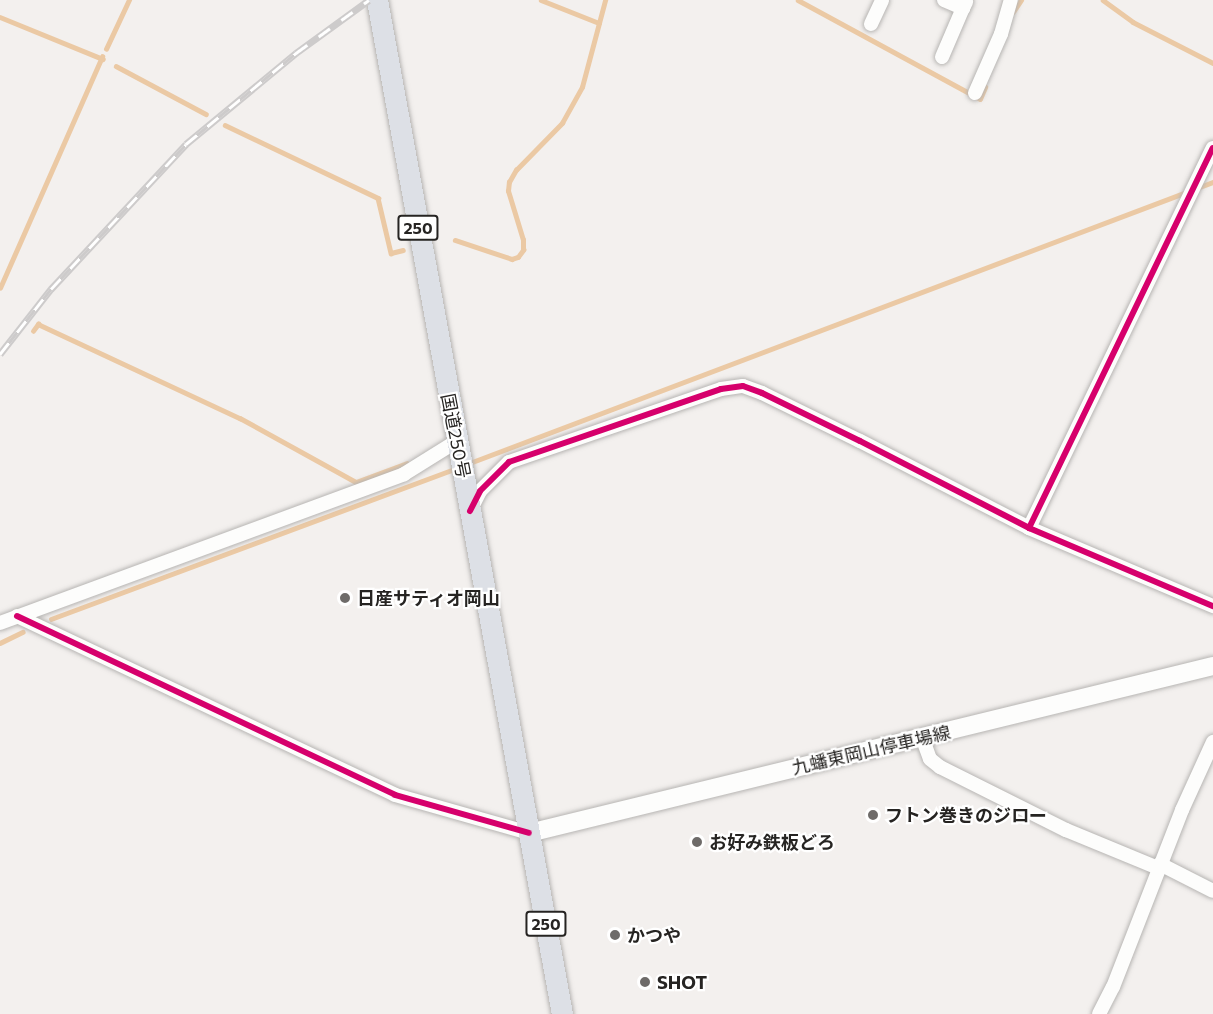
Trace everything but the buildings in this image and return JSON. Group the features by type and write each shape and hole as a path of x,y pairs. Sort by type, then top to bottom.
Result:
{"highway":[{"name":"国道250号","path":"377,3 562,1014"}],"main road":[{"name":"九蟠東岡山停車場線","path":"529,833 1213,666"}],"street":[{"path":"871,24 882,0"},
{"path":"942,57 964,4 945,0"},
{"path":"975,93 1001,34 1011,0"},
{"path":"1029,528 1213,148"},
{"path":"470,511 480,491 509,462 720,388 743,386 861,441 1029,528 1213,606"},
{"path":"0,623 404,474 458,445"},
{"path":"18,616 394,795 529,833"},
{"path":"922,738 930,759 940,767 1066,830 1159,866 1213,891"},
{"path":"1099,1014 1116,980 1159,866 1213,742"}],"waterway":[{"path":"106,49 129,0"},
{"path":"541,0 599,23 605,0"},
{"path":"798,0 980,99 985,87"},
{"path":"1013,12 1021,0"},
{"path":"1103,0 1133,22 1213,63"},
{"path":"0,17 103,59"},
{"path":"455,240 512,259 518,257 523,250 523,240 508,191 509,182 516,170 562,123 582,87 599,23"},
{"path":"0,288 102,57"},
{"path":"116,66 206,114"},
{"path":"225,125 378,198 391,253 403,250"},
{"path":"1197,188 1213,182"},
{"path":"467,464 1189,191"},
{"path":"33,331 38,324 240,418 356,482 407,463"},
{"path":"51,619 456,468"},
{"path":"0,643 23,632"}],"railway":[{"path":"0,354 51,289 186,144 296,53 369,0"}],"cycle path":[{"path":"1029,528 1213,148"},
{"path":"470,511 480,491 509,462 721,389 743,386 860,441 1029,528 1213,606"},
{"path":"17,616 395,795 529,833"}],"place":[{"name":"日産サティオ岡山","path":"345,598"},
{"name":"フトン巻きのジロー","path":"873,815"},
{"name":"お好み鉄板どろ","path":"697,842"},
{"name":"かつや","path":"615,935"},
{"name":"SHOT","path":"645,982"}]}
